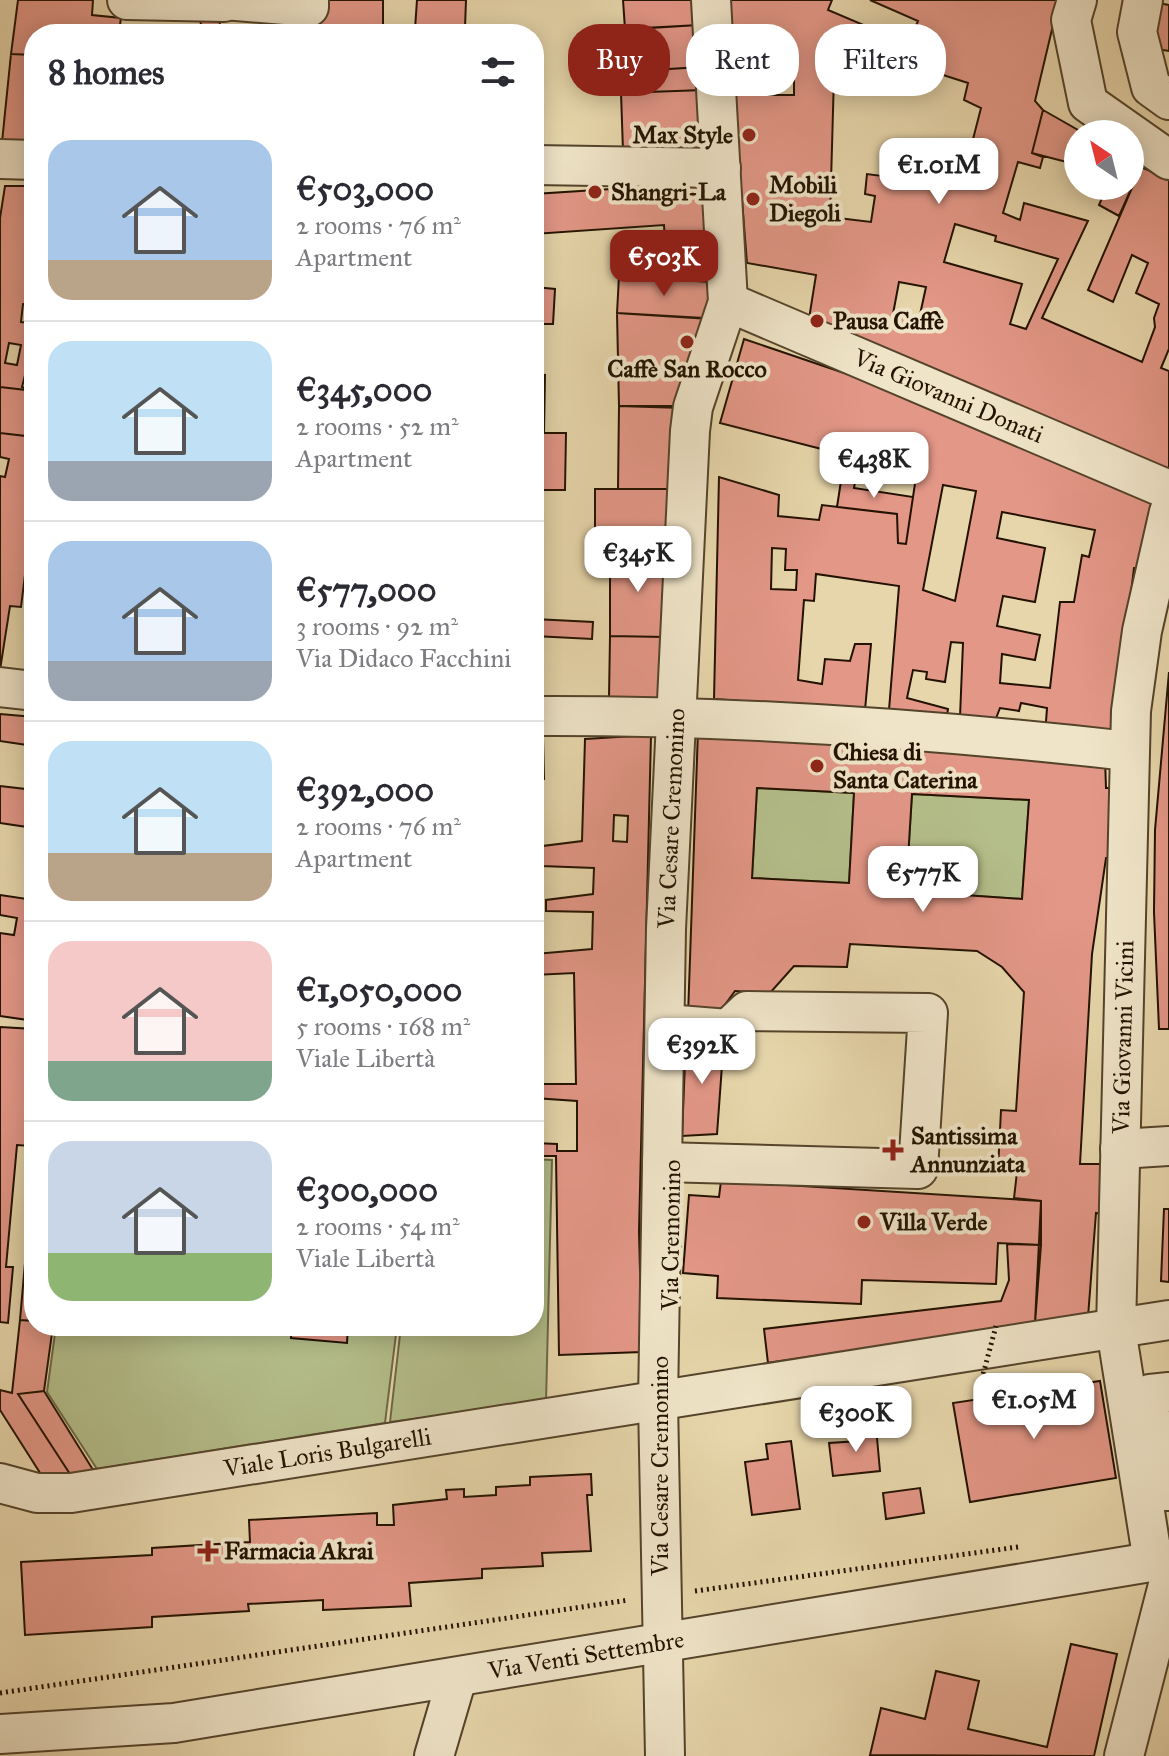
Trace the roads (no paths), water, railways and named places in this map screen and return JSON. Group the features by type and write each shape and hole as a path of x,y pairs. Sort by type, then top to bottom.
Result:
{"street":[{"path":"127,0 224,1 291,13"},
{"name":"Via Cesare Cremonino","path":"665,1756 661,1595 662,1401 668,1162 666,1024 676,715 693,407 728,302 711,0"},
{"path":"1077,0 1071,20 1088,103 1169,160"},
{"path":"1143,0 1137,32 1151,87 1169,100"},
{"path":"0,159 24,160"},
{"path":"544,165 721,168"},
{"name":"Via Giovanni Donati","path":"728,302 1169,490"},
{"name":"Via Giovanni Vicini","path":"1164,1568 1116,1329 1128,751 1142,631 1169,512"},
{"path":"0,687 24,690"},
{"path":"544,716 676,715 962,733 1128,751"},
{"path":"666,1024 728,1029 747,1011 928,1013 918,1169 668,1162"},
{"name":"Via Cremonino","path":"668,1162 674,1126 682,1122"},
{"path":"1120,1149 1169,1146"},
{"name":"Viale Loris Bulgarelli","path":"0,1483 37,1493 71,1493 1169,1320"},
{"path":"1169,1392 1150,1394 1163,1440 1165,1491 1169,1491"},
{"path":"1124,1756 1164,1568"},
{"name":"Via Venti Settembre","path":"0,1734 174,1723 662,1644 1164,1568"},
{"path":"434,1756 457,1678"}],"place":[{"name":"Max Style","path":"749,135"},
{"name":"Shangri-La","path":"595,192"},
{"name":"Mobili Diegoli","path":"753,199"},
{"name":"Pausa Caffè","path":"817,321"},
{"name":"Caffè San Rocco","path":"687,342"},
{"name":"Chiesa di Santa Caterina","path":"817,766"},
{"name":"Santissima Annunziata","path":"893,1150"},
{"name":"Villa Verde","path":"864,1222"},
{"name":"Farmacia Akrai","path":"208,1551"}]}
